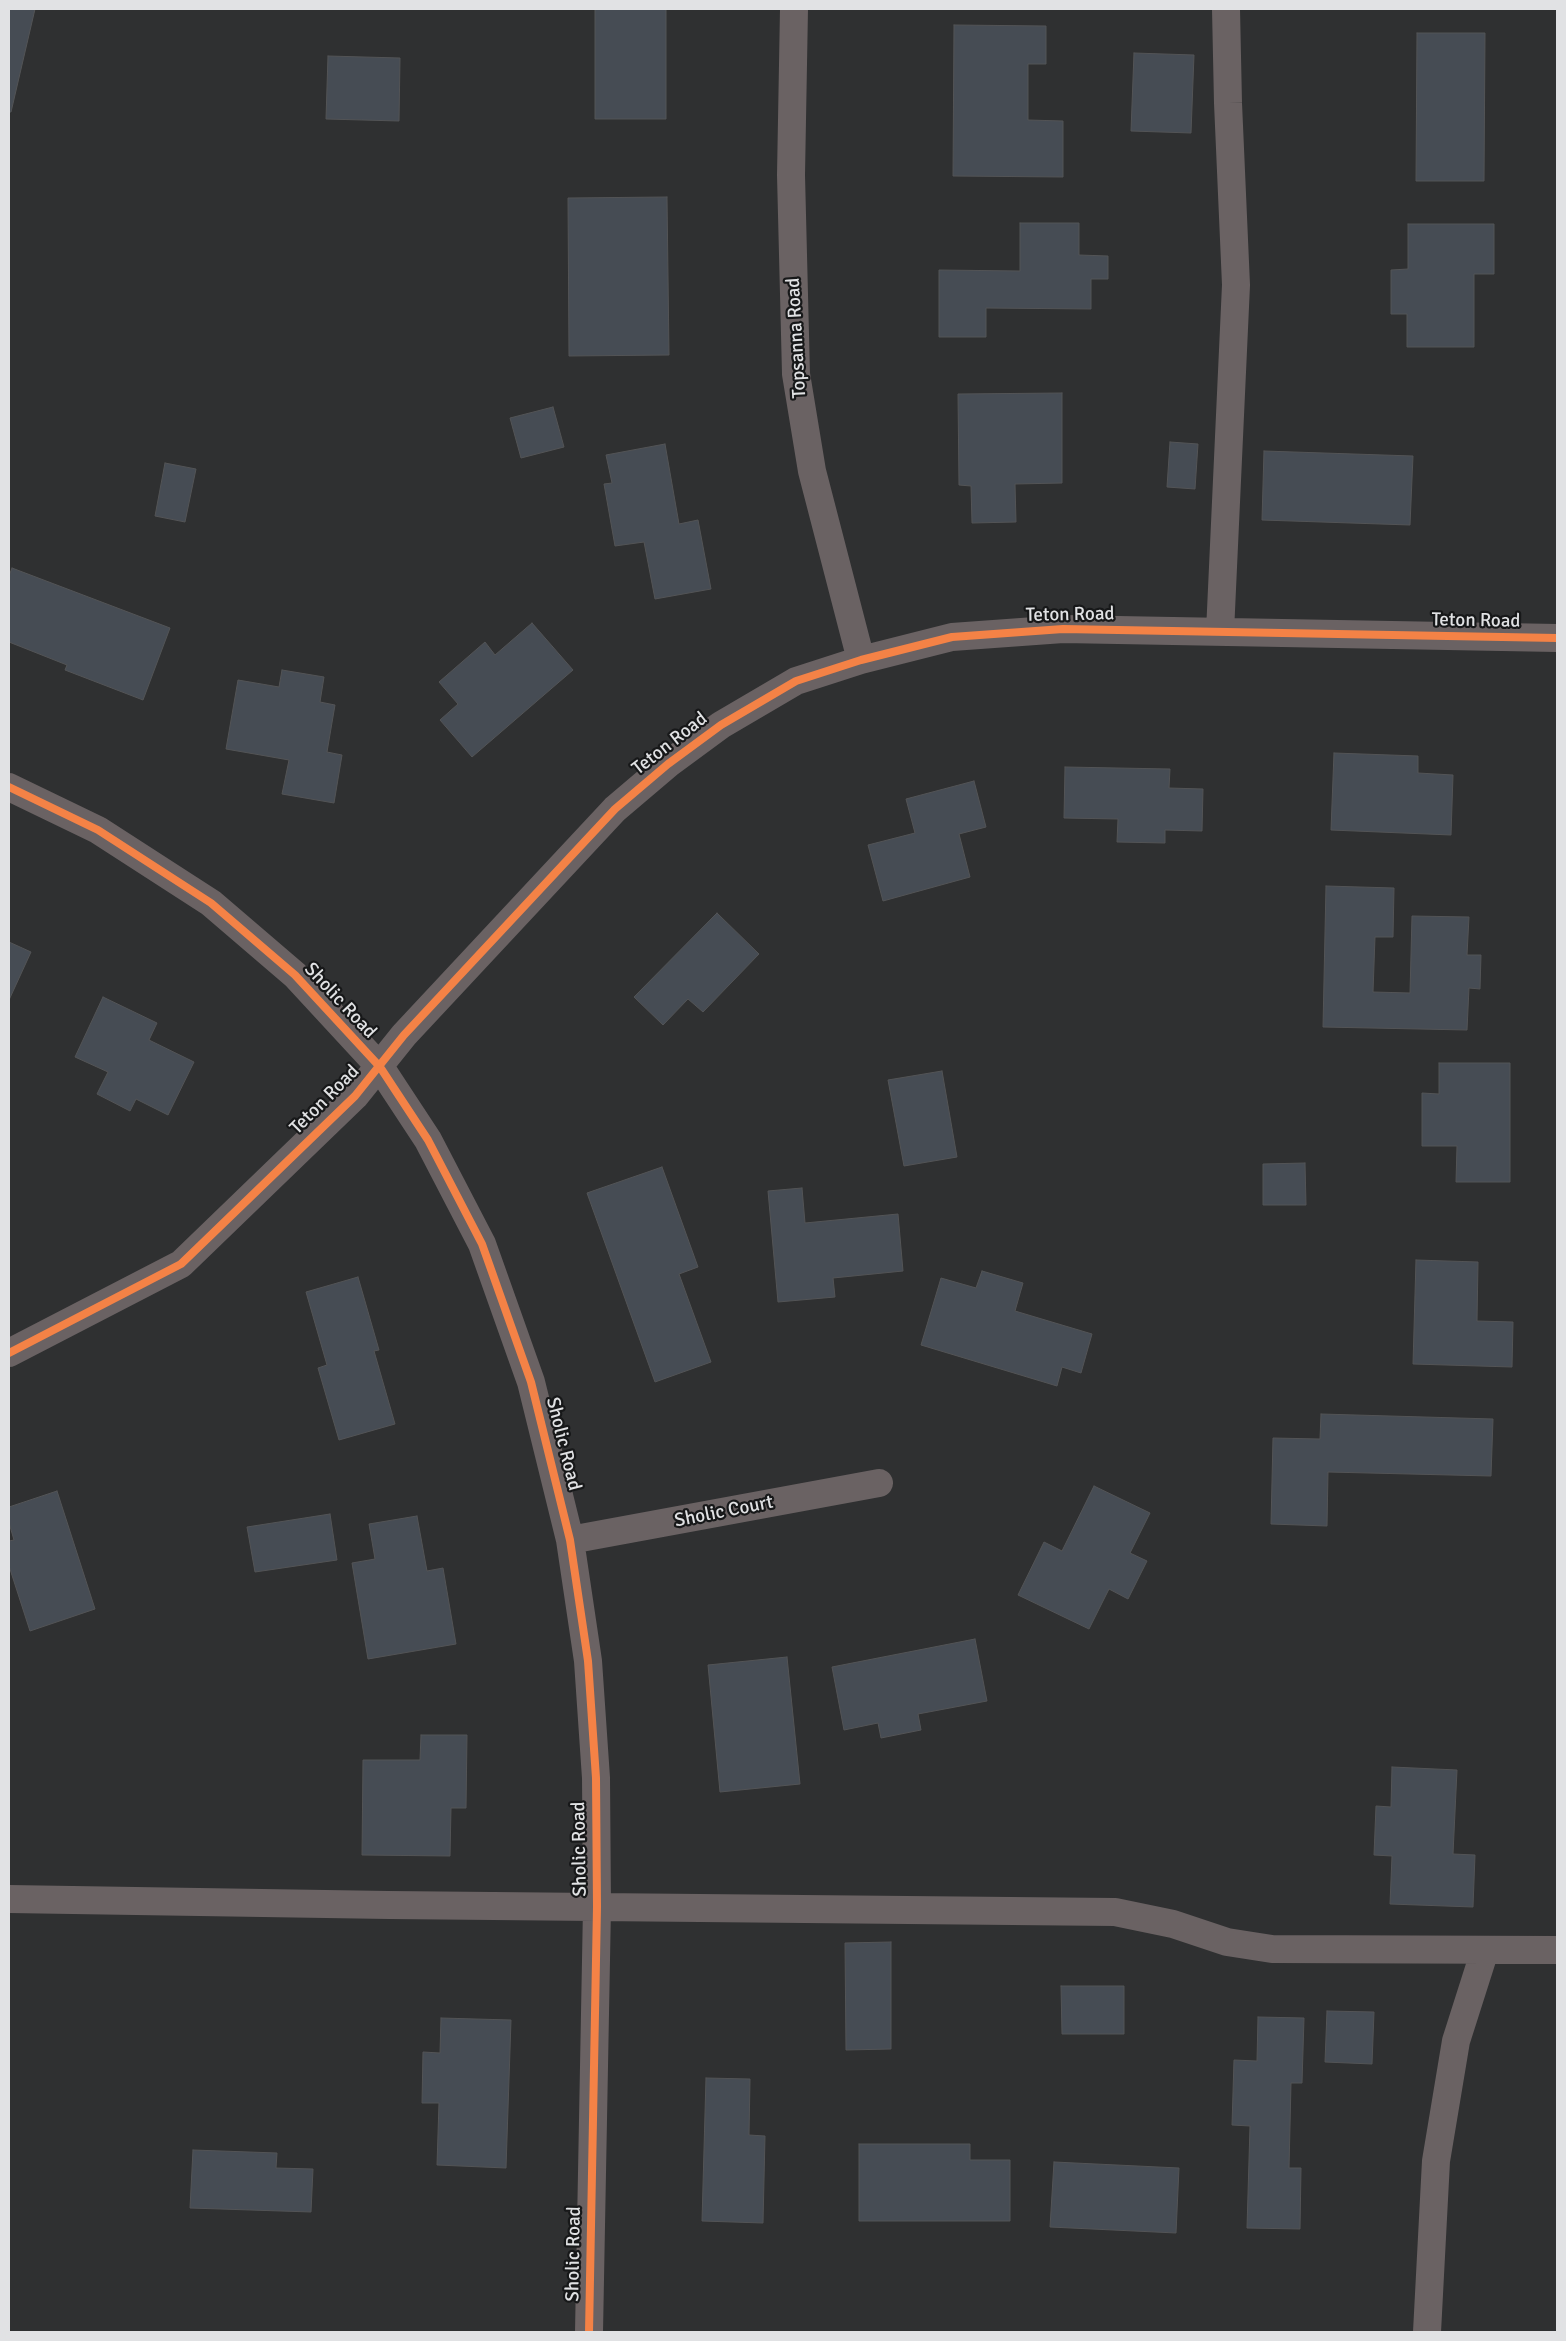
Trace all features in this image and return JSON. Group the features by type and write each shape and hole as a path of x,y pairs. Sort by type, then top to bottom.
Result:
{"street":[{"name":"Topsanna Road","path":"794,9 791,175 796,374 812,471 861,660"},
{"path":"1220,632 1236,286 1226,9"},
{"name":"Teton Road","path":"9,1353 181,1264 355,1096 404,1035 615,809 668,764 721,725 796,681 861,660 961,636 1064,629 1557,638"},
{"name":"Sholic Road","path":"9,787 98,830 210,903 294,975 380,1067 428,1140 482,1244 531,1382 570,1540 588,1661 596,1778 597,1907 589,2332"},
{"name":"Sholic Court","path":"570,1540 878,1483"},
{"path":"9,1898 597,1907 1115,1912 1174,1924 1227,1942 1272,1949 1557,1950"},
{"path":"1427,2332 1436,2161 1456,2041 1485,1950"}],"building":[{"path":"9,9 35,9 11,112 9,112"},
{"path":"595,9 666,9 666,119 595,119"},
{"path":"954,25 1046,26 1046,64 1028,64 1028,120 1063,121 1063,177 953,176"},
{"path":"1417,33 1485,33 1484,181 1416,181"},
{"path":"1134,53 1194,55 1191,133 1131,131"},
{"path":"328,56 400,58 399,121 326,119"},
{"path":"667,197 669,355 569,356 568,198"},
{"path":"1020,223 1079,223 1079,255 1108,256 1108,279 1091,279 1091,309 986,308 986,337 939,337 939,270 1020,271"},
{"path":"1408,224 1494,224 1494,274 1474,274 1474,347 1407,347 1407,314 1391,314 1391,270 1408,269"},
{"path":"1062,393 1062,483 1015,484 1016,522 972,523 971,486 959,485 958,394"},
{"path":"553,407 564,447 521,458 510,418"},
{"path":"1170,442 1198,444 1195,489 1167,487"},
{"path":"665,444 679,524 698,520 711,589 655,599 644,542 615,546 604,484 612,483 606,455"},
{"path":"1264,451 1413,456 1410,525 1262,520"},
{"path":"165,463 196,469 185,522 155,516"},
{"path":"12,568 170,628 143,700 65,670 67,665 9,642 9,576"},
{"path":"532,623 573,670 472,757 440,720 458,704 439,682 485,642 495,655"},
{"path":"282,670 324,677 320,702 335,705 327,752 342,755 334,803 282,794 289,760 226,749 238,680 279,687"},
{"path":"1334,753 1418,756 1418,773 1453,775 1451,835 1331,830"},
{"path":"1065,767 1170,769 1169,788 1203,789 1202,831 1165,830 1165,843 1117,842 1118,819 1064,818"},
{"path":"974,781 986,827 959,834 970,877 883,901 868,845 915,833 906,799"},
{"path":"1326,886 1394,888 1393,937 1375,937 1373,992 1410,993 1412,916 1469,917 1467,955 1481,955 1480,989 1469,988 1467,1030 1323,1027"},
{"path":"717,913 759,954 703,1012 688,999 663,1025 634,997"},
{"path":"9,942 31,952 9,1000"},
{"path":"103,997 157,1023 149,1040 194,1062 168,1115 136,1099 130,1111 97,1094 108,1072 75,1057"},
{"path":"1439,1063 1510,1063 1510,1182 1456,1182 1457,1146 1422,1146 1422,1093 1439,1094"},
{"path":"942,1071 957,1157 904,1166 888,1080"},
{"path":"1305,1163 1306,1205 1263,1205 1263,1164"},
{"path":"662,1167 698,1267 679,1274 711,1362 655,1382 587,1193"},
{"path":"802,1188 805,1223 898,1214 903,1271 833,1278 835,1297 778,1302 768,1191"},
{"path":"1416,1260 1478,1262 1477,1321 1513,1322 1512,1367 1413,1364"},
{"path":"982,1271 1023,1283 1015,1311 1092,1334 1081,1373 1062,1367 1057,1386 921,1345 941,1278 976,1288"},
{"path":"358,1277 379,1350 374,1351 395,1424 339,1440 318,1368 327,1365 306,1292"},
{"path":"1321,1414 1493,1419 1491,1476 1328,1472 1327,1526 1271,1524 1273,1438 1320,1439"},
{"path":"1094,1486 1150,1513 1130,1553 1147,1561 1128,1599 1109,1589 1089,1629 1018,1595 1044,1542 1062,1551"},
{"path":"57,1491 95,1609 30,1631 9,1566 9,1541 14,1540 9,1523 9,1507"},
{"path":"330,1514 337,1560 255,1572 247,1527"},
{"path":"417,1516 427,1571 443,1568 456,1644 368,1659 352,1563 375,1559 369,1524"},
{"path":"975,1639 987,1701 918,1714 921,1730 881,1738 878,1723 844,1730 832,1667"},
{"path":"787,1657 800,1784 720,1792 708,1665"},
{"path":"421,1735 467,1735 466,1808 451,1808 450,1856 362,1855 363,1760 420,1760"},
{"path":"1392,1767 1457,1770 1453,1854 1475,1855 1473,1907 1390,1904 1392,1856 1374,1855 1376,1806 1391,1807"},
{"path":"891,1942 891,2049 846,2050 845,1943"},
{"path":"1061,1986 1124,1986 1124,2034 1062,2034"},
{"path":"1327,2011 1374,2012 1372,2064 1325,2062"},
{"path":"1258,2017 1304,2018 1302,2083 1291,2083 1289,2168 1301,2168 1300,2229 1247,2228 1250,2126 1232,2125 1234,2060 1257,2061"},
{"path":"441,2018 511,2020 506,2168 437,2165 439,2103 422,2103 423,2052 440,2053"},
{"path":"706,2078 750,2079 749,2135 765,2136 763,2223 702,2221"},
{"path":"859,2144 970,2144 970,2160 1010,2160 1010,2221 859,2221"},
{"path":"193,2150 277,2153 276,2168 313,2169 311,2212 190,2208"},
{"path":"1054,2162 1179,2168 1176,2233 1050,2227"}],"cycle path":[{"path":"9,1353 181,1264 355,1096 404,1035 615,809 668,764 721,725 796,681 861,660 952,637 1063,629 1557,638"},
{"path":"9,787 98,830 211,903 295,975 380,1067 428,1140 482,1244 531,1382 570,1540 588,1661 596,1778 597,1907 589,2332"}]}
